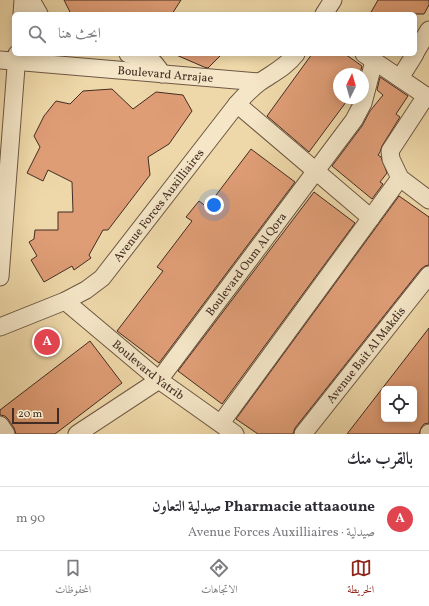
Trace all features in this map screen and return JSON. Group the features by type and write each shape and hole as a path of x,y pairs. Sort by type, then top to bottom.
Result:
{"street":[{"path":"22,12 23,0"},
{"path":"31,0 38,12"},
{"path":"325,12 333,0"},
{"path":"417,51 429,30"},
{"path":"138,56 149,58 156,64 162,74"},
{"name":"Avenue Forces Auxilliaires","path":"0,327 65,301 86,290 102,278 237,104 259,82 278,72 294,56"},
{"path":"400,78 414,56"},
{"path":"0,276 11,58"},
{"name":"Boulevard Arrajae","path":"11,58 162,74 259,82"},
{"path":"369,58 427,97 390,151 391,159 400,178 429,200"},
{"name":"Boulevard Oum Al Qora","path":"77,434 159,380 354,120 363,103 369,58"},
{"path":"237,104 371,218"},
{"path":"221,423 400,178"},
{"name":"Avenue Bait Al Makdis","path":"303,434 429,276"},
{"name":"Boulevard Yatrib","path":"65,301 159,380 235,434"},
{"path":"0,425 6,434"}],"building":[{"path":"64,0 181,0 173,12 70,12"},
{"path":"378,0 429,0 429,5 424,14 417,14 417,12 371,12"},
{"path":"179,56 220,56 208,68"},
{"path":"311,56 348,56 362,66 362,68 333,68 333,104 345,104 309,152 267,116"},
{"path":"380,77 408,96 396,114 400,117 378,155 381,157 387,173 380,182 383,184 372,199 332,166 362,126 370,111 383,95 377,90"},
{"path":"112,89 133,109 156,92 183,95 192,111 169,144 148,157 150,175 108,230 103,230 89,255 91,258 74,270 72,266 44,282 31,260 37,256 29,242 34,239 35,230 58,230 58,212 73,212 72,182 48,170 43,181 27,173 40,147 34,136 44,116 56,101 70,104 83,91"},
{"path":"251,149 295,182 159,363 117,331 163,271 157,267 192,221 186,217 199,201 207,207"},
{"path":"314,192 355,223 222,404 178,371"},
{"path":"399,196 429,217 429,265 421,269 295,428 293,434 258,434 236,419"},
{"path":"429,328 429,423 424,424 419,434 347,434 381,390 381,422 417,422 417,386 384,386"},
{"path":"90,341 122,383 55,434 16,434 8,419 5,416 0,415 0,410"}],"place":[{"name":"Pharmacie attaaoune صيدلية التعاون","path":"47,342"}]}
